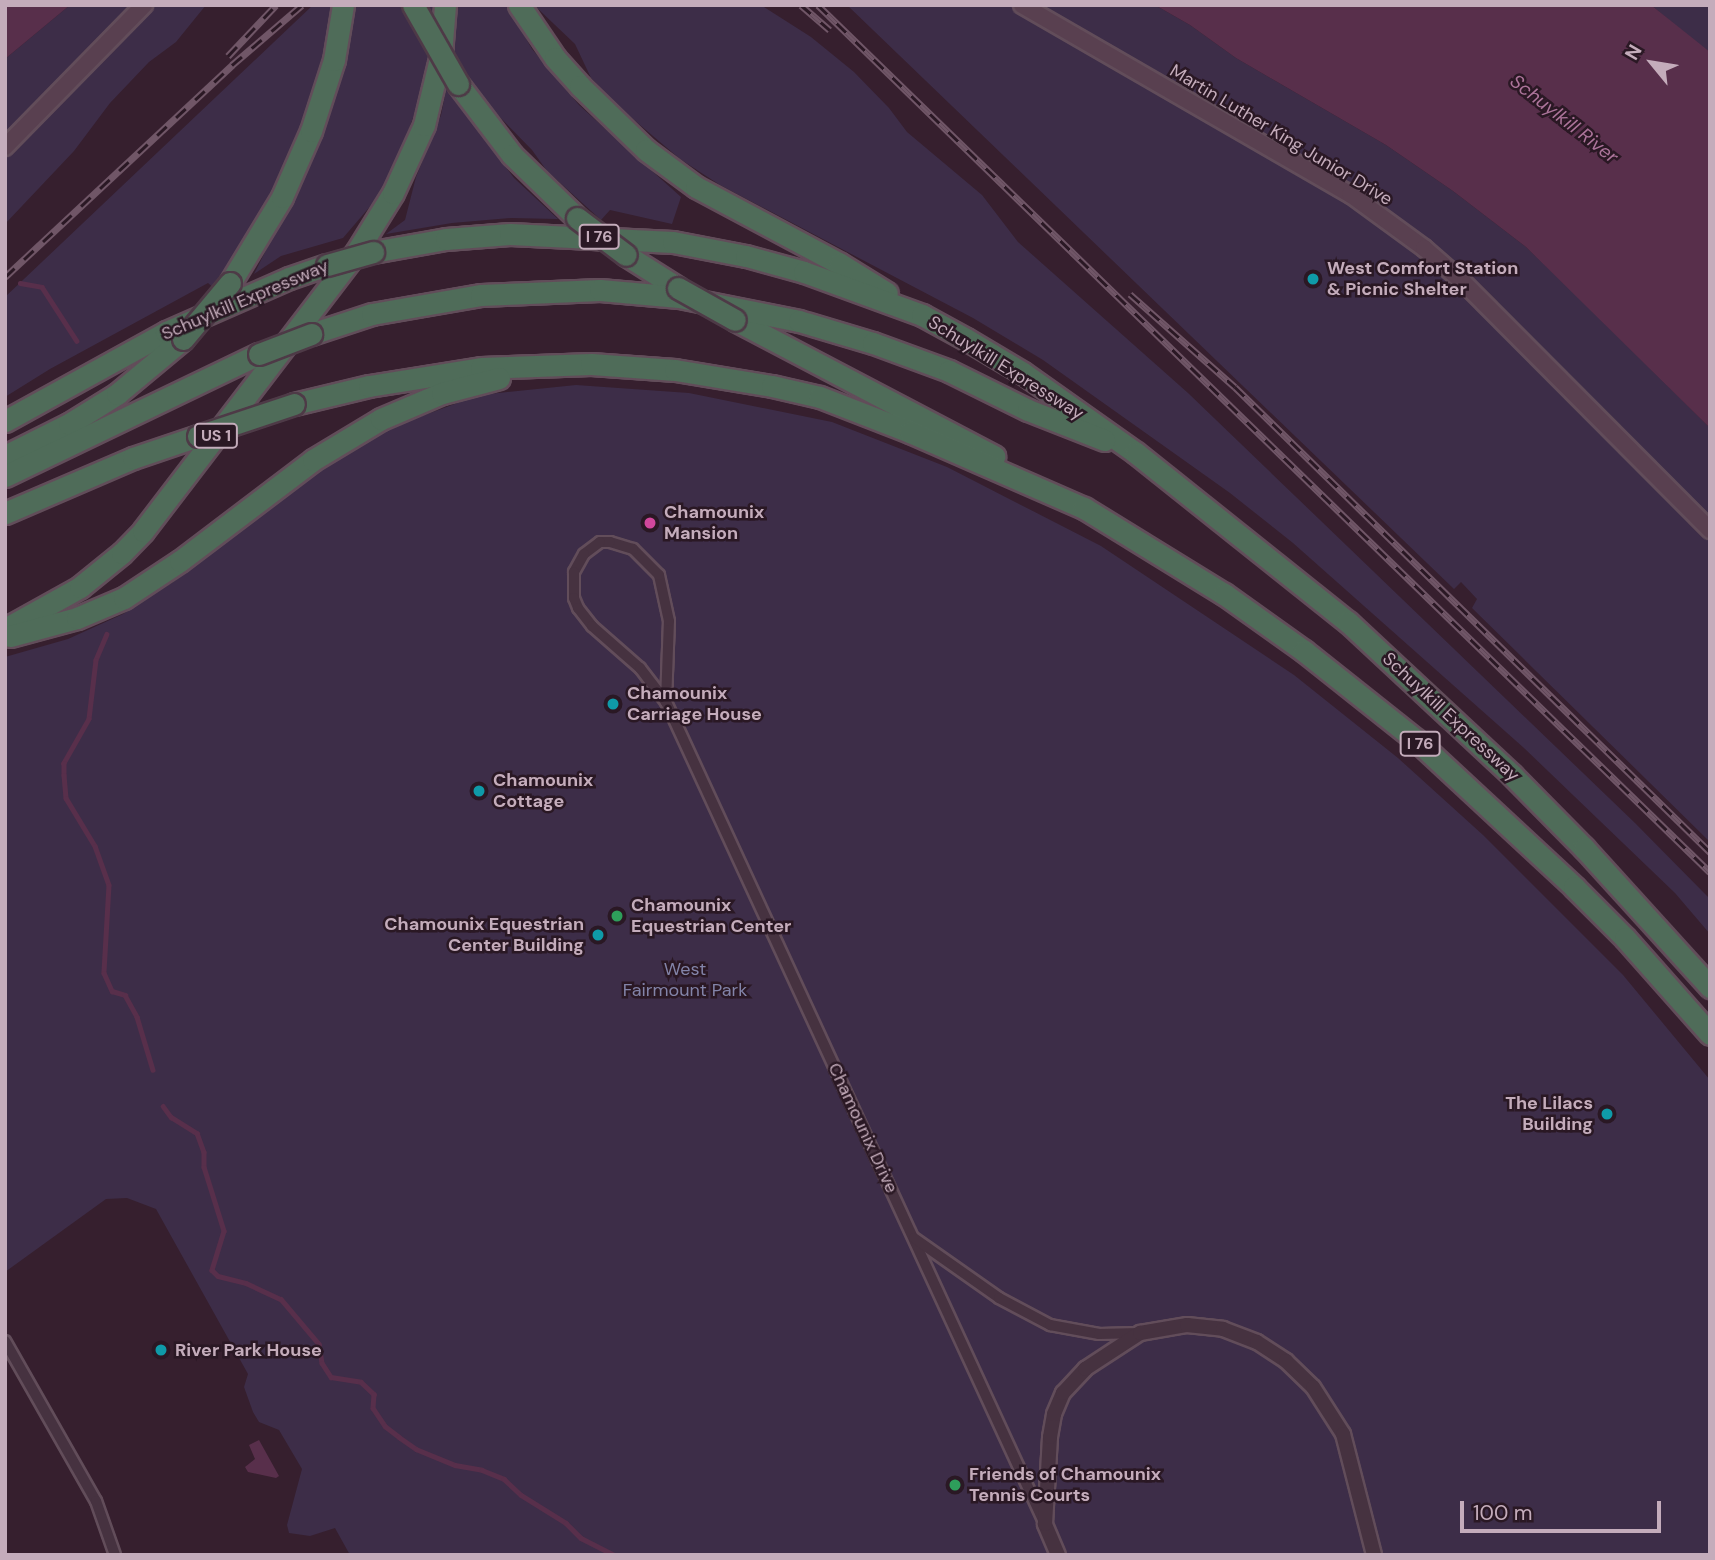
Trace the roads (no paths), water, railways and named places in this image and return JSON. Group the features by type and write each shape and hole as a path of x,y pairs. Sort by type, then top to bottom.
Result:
{"highway":[{"path":"5,456 110,400 183,339 230,283 282,197 311,131 334,60 343,5"},
{"path":"413,5 458,83 512,155 577,218 626,255 735,320 934,423 1084,508"},
{"name":"US 1","path":"5,629 80,587 122,553 159,511 357,251 393,193 424,125 440,54 445,5"},
{"path":"519,5 580,86 654,156 696,187 841,264 922,315"},
{"name":"Schuylkill Expressway","path":"5,421 109,360 166,332 327,264 373,252 446,239 510,234 673,242 782,265 922,315 1023,373 1136,453 1290,574 1450,715 1584,848 1710,987"},
{"path":"5,476 259,354 372,314 481,295 587,290 678,297 799,321 873,343 950,371 1028,410 1136,453"},
{"path":"5,638 77,618 124,598 180,561 313,460 381,419 442,393 472,384 591,364"},
{"name":"I 76","path":"5,513 133,458 294,404 369,386 444,373 517,366 591,364 724,377 820,397 909,432 1084,508 1224,594 1304,651 1416,740 1524,837 1617,930 1710,1034"}],"main road":[{"path":"5,147 144,5"},
{"name":"Martin Luther King Junior Drive","path":"1022,5 1330,183 1412,240 1463,282 1710,530"}],"street":[{"name":"Chamounix Drive","path":"666,702 669,621 659,575 633,549 610,541 600,542 584,554 575,572 574,598 578,608 592,626 640,668 666,702 1058,1555"},
{"path":"913,1237 999,1298 1050,1325 1099,1334 1140,1333 1173,1325 1223,1329 1258,1342 1299,1372 1325,1402 1343,1434 1374,1555"},
{"path":"1045,1524 1050,1437 1058,1402 1077,1375 1140,1333"},
{"path":"5,1341 96,1501 115,1555"}],"water":[{"path":"5,5 70,5 5,59"},
{"name":"Schuylkill River","path":"1155,5 1651,5 1710,52 1710,428 1526,247 1453,191 1386,145 1236,58 1190,25"},
{"path":"259,1440 279,1476 276,1478 248,1472 245,1467 255,1459 249,1445"}],"waterway":[{"path":"20,283 42,287 77,341"},
{"path":"107,634 96,660 89,719 64,763 66,798 95,846 109,885 104,973 112,991 125,995 137,1017 153,1070"},
{"path":"163,1106 171,1117 197,1133 204,1152 204,1167 224,1231 212,1270 218,1276 246,1283 281,1299 319,1344 322,1363 331,1377 361,1382 374,1394 373,1408 385,1426 416,1449 455,1465 482,1470 504,1479 521,1495 566,1523 581,1538 615,1555"}],"railway":[{"path":"228,56 276,5"},
{"path":"5,277 232,65 302,5"},
{"path":"801,5 830,30"},
{"path":"818,5 1710,872"},
{"path":"1130,294 1235,387 1710,852"}],"place":[{"name":"West Comfort Station & Picnic Shelter","path":"1313,279"},
{"name":"Chamounix Mansion","path":"650,523"},
{"name":"Chamounix Carriage House","path":"613,704"},
{"name":"Chamounix Cottage","path":"479,791"},
{"name":"Chamounix Equestrian Center","path":"617,916"},
{"name":"Chamounix Equestrian Center Building","path":"598,935"},
{"name":"The Lilacs Building","path":"1607,1114"},
{"name":"River Park House","path":"161,1350"},
{"name":"Friends of Chamounix Tennis Courts","path":"955,1485"}],"park label":[{"name":"West Fairmount Park","path":"685,980"}]}
